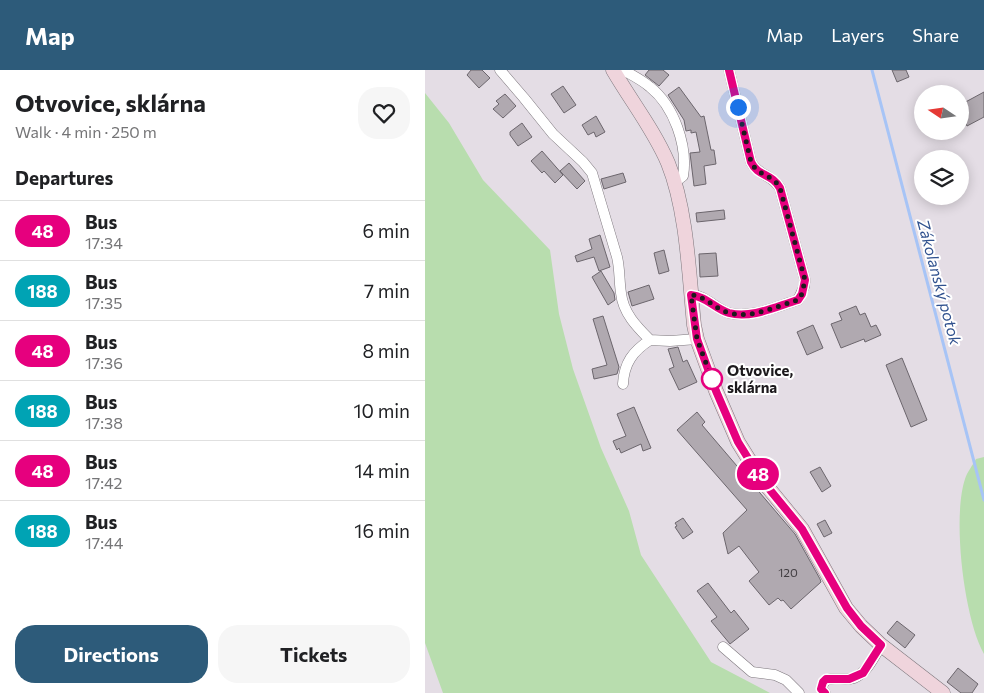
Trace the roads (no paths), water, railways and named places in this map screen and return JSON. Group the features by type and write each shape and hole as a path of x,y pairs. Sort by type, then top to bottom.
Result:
{"main road":[{"path":"619,72 668,163 674,182 683,229 697,339 716,391 738,442 749,461 802,529 847,608 861,626 881,645 943,693"}],"street":[{"path":"500,70 553,134 583,162 592,174 620,268 623,302 627,314 650,340"},
{"path":"691,295 703,297 730,313 744,314 798,300 804,287 805,280 780,188 772,178 754,169 729,70"},
{"path":"619,72 651,87 670,112 684,147 685,164 683,176 674,182"},
{"path":"623,384 630,357 650,340 670,342 697,339"},
{"path":"825,693 821,689 826,679 849,679 863,673 881,645"},
{"path":"723,647 752,672 775,675 786,680 799,693"}],"waterway":[{"name":"Zákolanský potok","path":"872,70 984,500"}],"place":[{"name":"Otvovice, sklárna","path":"712,379"}]}
